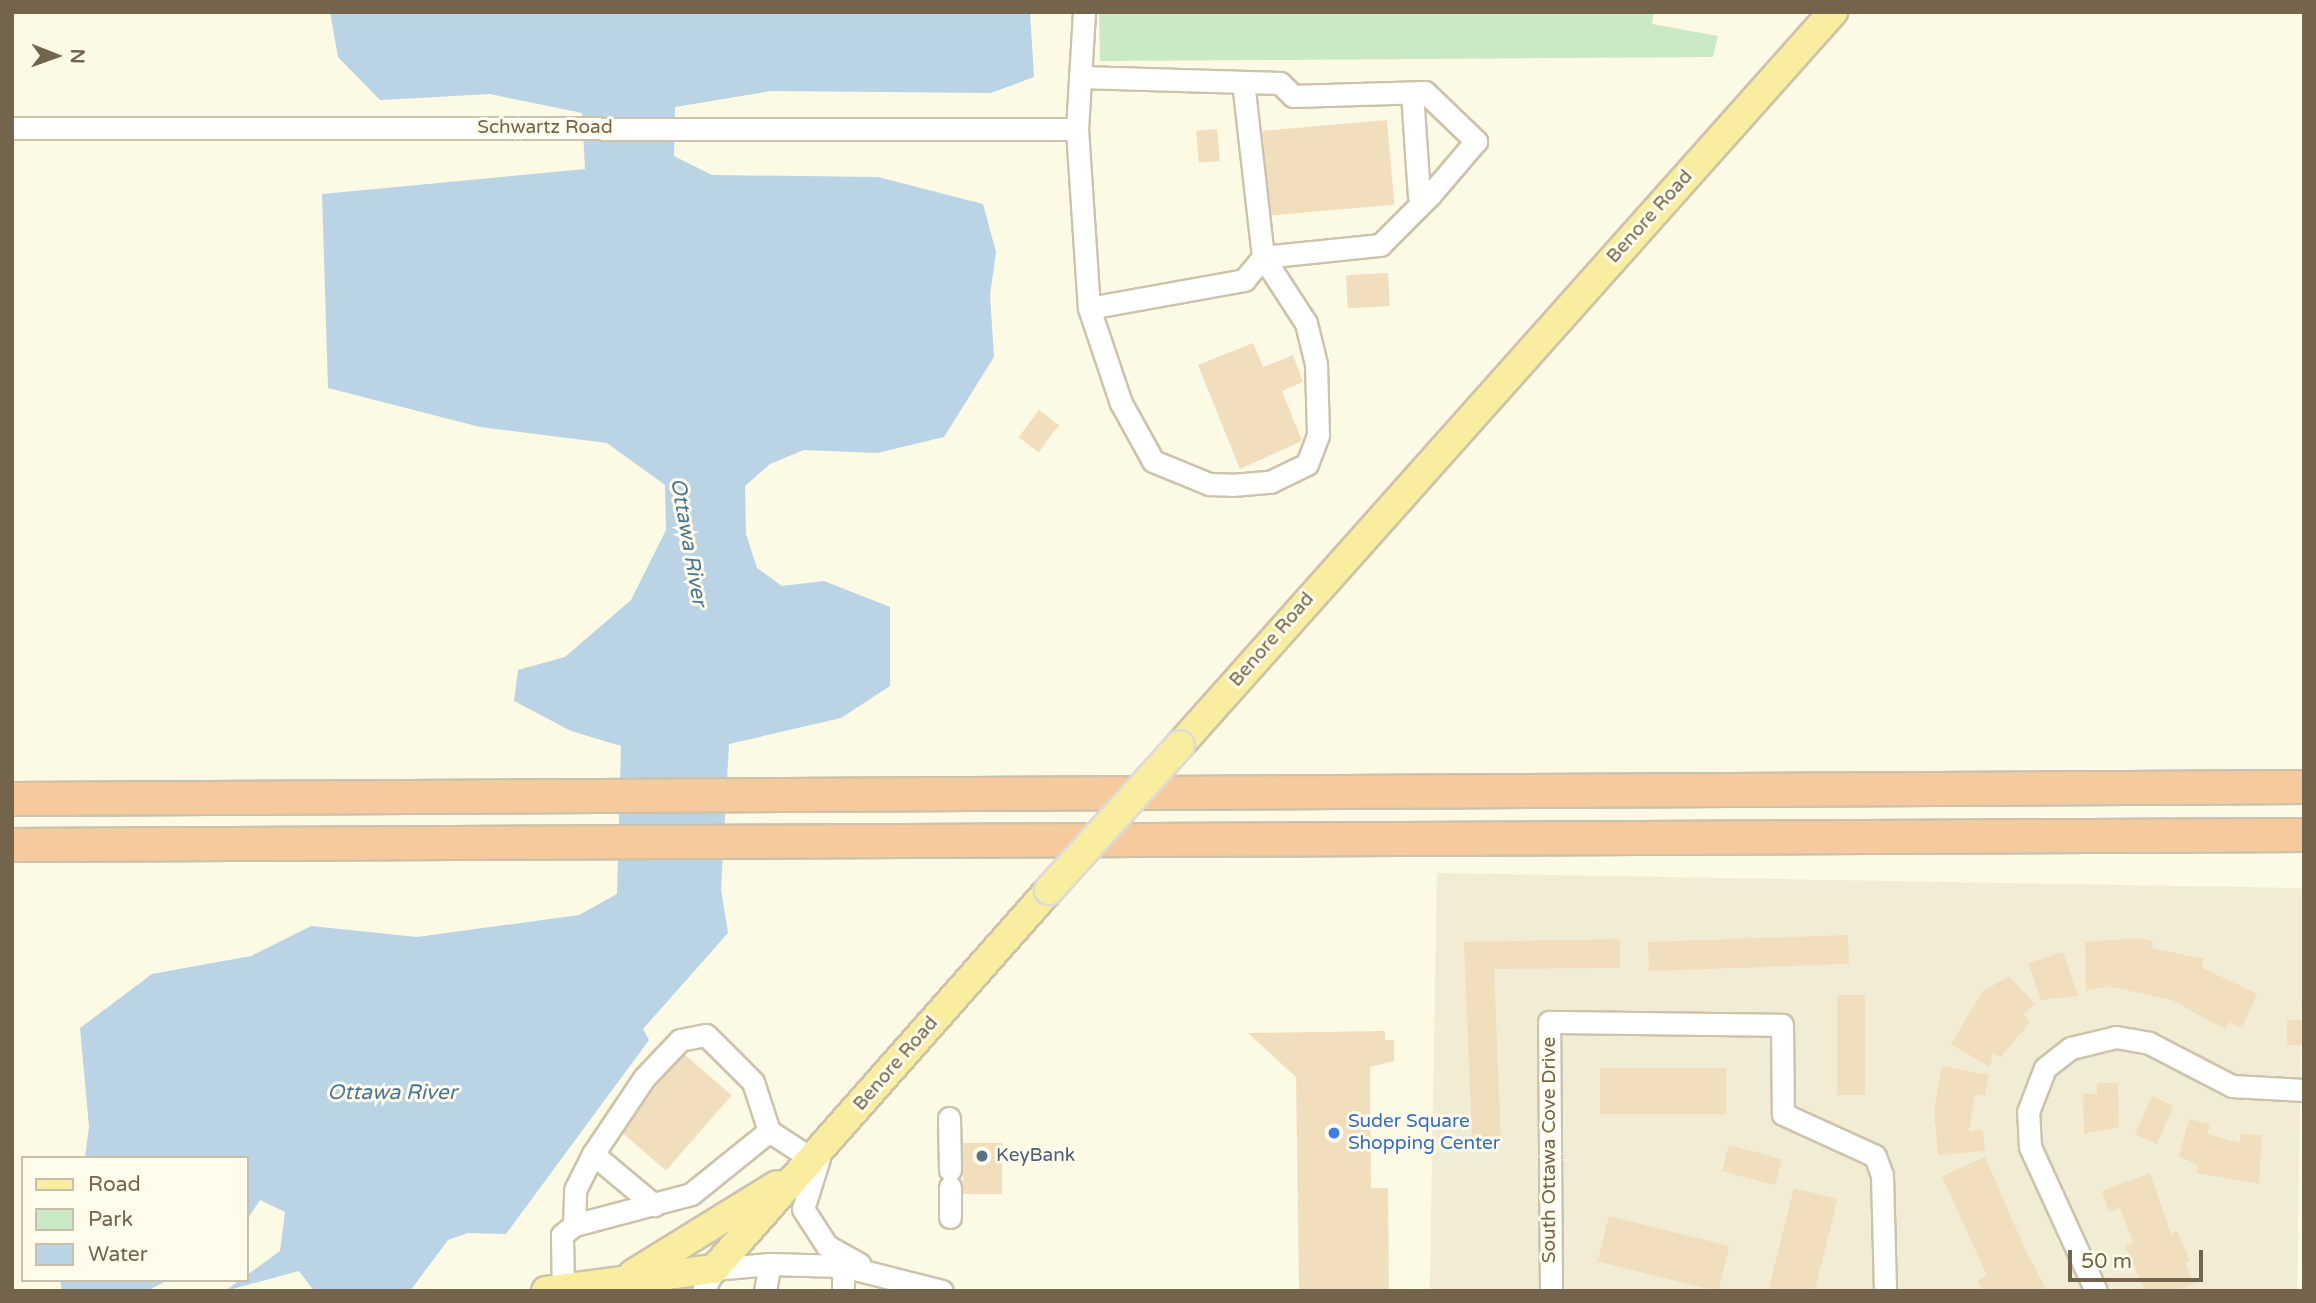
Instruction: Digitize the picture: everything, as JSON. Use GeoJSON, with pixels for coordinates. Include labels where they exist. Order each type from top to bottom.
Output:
{"type":"FeatureCollection","features":[{"type":"Feature","properties":{"kind":"highway"},"geometry":{"type":"LineString","coordinates":[[12,799],[2304,787]]}},
{"type":"Feature","properties":{"kind":"highway"},"geometry":{"type":"LineString","coordinates":[[12,845],[2304,835]]}},
{"type":"Feature","properties":{"kind":"main road","name":"Benore Road"},"geometry":{"type":"LineString","coordinates":[[708,1280],[1049,890],[1833,12]]}},
{"type":"Feature","properties":{"kind":"main road"},"geometry":{"type":"LineString","coordinates":[[629,1286],[813,1157]]}},
{"type":"Feature","properties":{"kind":"main road"},"geometry":{"type":"LineString","coordinates":[[554,1290],[708,1280]]}},
{"type":"Feature","properties":{"kind":"street"},"geometry":{"type":"LineString","coordinates":[[1084,12],[1077,129],[1089,308],[1121,403],[1153,461],[1209,484],[1270,482],[1315,456],[1316,364],[1306,323],[1263,257],[1242,82]]}},
{"type":"Feature","properties":{"kind":"street"},"geometry":{"type":"LineString","coordinates":[[1080,77],[1280,83],[1293,96],[1426,92],[1476,141],[1430,195],[1380,245],[1263,257],[1244,280],[1089,308]]}},
{"type":"Feature","properties":{"kind":"street"},"geometry":{"type":"LineString","coordinates":[[1412,93],[1419,196],[1430,195]]}},
{"type":"Feature","properties":{"kind":"street","name":"Schwartz Road"},"geometry":{"type":"LineString","coordinates":[[12,128],[1077,129]]}},
{"type":"Feature","properties":{"kind":"street","name":"South Ottawa Cove Drive"},"geometry":{"type":"LineString","coordinates":[[1551,1291],[1549,1023],[1782,1025],[1783,1114],[1875,1156],[1882,1175],[1885,1291]]}},
{"type":"Feature","properties":{"kind":"street"},"geometry":{"type":"LineString","coordinates":[[574,1225],[575,1190],[593,1154],[644,1077],[680,1040],[706,1035],[753,1082],[769,1131],[813,1157],[803,1209],[827,1246],[870,1270]]}},
{"type":"Feature","properties":{"kind":"street"},"geometry":{"type":"LineString","coordinates":[[2096,1291],[2030,1147],[2028,1112],[2045,1068],[2086,1041],[2116,1037],[2149,1043],[2232,1086],[2304,1090]]}},
{"type":"Feature","properties":{"kind":"street"},"geometry":{"type":"LineString","coordinates":[[949,1118],[950,1217]]}},
{"type":"Feature","properties":{"kind":"street"},"geometry":{"type":"LineString","coordinates":[[554,1290],[562,1235],[574,1225],[691,1194],[769,1131]]}},
{"type":"Feature","properties":{"kind":"street"},"geometry":{"type":"LineString","coordinates":[[593,1154],[654,1205]]}},
{"type":"Feature","properties":{"kind":"street"},"geometry":{"type":"LineString","coordinates":[[708,1280],[770,1264],[843,1266],[870,1270],[942,1291]]}},
{"type":"Feature","properties":{"kind":"street"},"geometry":{"type":"LineString","coordinates":[[765,1291],[770,1264]]}},
{"type":"Feature","properties":{"kind":"street"},"geometry":{"type":"LineString","coordinates":[[843,1266],[843,1291]]}},
{"type":"Feature","properties":{"kind":"shaded area"},"geometry":{"type":"Polygon","coordinates":[[[1437,873],[2304,888],[2297,1291],[1430,1291],[1437,873]]]}},
{"type":"Feature","properties":{"kind":"green space"},"geometry":{"type":"Polygon","coordinates":[[[1099,12],[1654,12],[1652,24],[1718,36],[1713,57],[1100,61],[1099,12]]]}},
{"type":"Feature","properties":{"kind":"water","name":"Ottawa River"},"geometry":{"type":"Polygon","coordinates":[[[330,12],[1030,12],[1034,77],[991,93],[771,91],[675,107],[674,156],[712,175],[878,177],[983,204],[996,252],[990,295],[994,357],[944,437],[877,453],[804,450],[770,464],[745,486],[746,534],[757,568],[782,586],[824,581],[890,607],[890,686],[841,718],[729,744],[721,889],[728,933],[643,1029],[649,1040],[506,1234],[468,1233],[448,1240],[410,1291],[314,1291],[299,1271],[225,1291],[237,1282],[248,1282],[248,1274],[280,1251],[285,1212],[260,1200],[248,1218],[248,1156],[85,1156],[89,1127],[80,1028],[152,974],[251,956],[311,926],[417,937],[579,915],[617,894],[621,746],[571,731],[514,701],[518,670],[565,657],[631,600],[666,530],[665,485],[607,443],[480,427],[328,388],[322,194],[585,169],[582,113],[490,94],[380,100],[338,57],[330,12]]]}},
{"type":"Feature","properties":{"kind":"water"},"geometry":{"type":"Polygon","coordinates":[[[60,1282],[164,1282],[147,1291],[62,1291],[60,1282]]]}},
{"type":"Feature","properties":{"kind":"building"},"geometry":{"type":"Polygon","coordinates":[[[1387,120],[1394,205],[1270,216],[1262,131],[1387,120]]]}},
{"type":"Feature","properties":{"kind":"building"},"geometry":{"type":"Polygon","coordinates":[[[1217,129],[1220,161],[1199,163],[1196,131],[1217,129]]]}},
{"type":"Feature","properties":{"kind":"building"},"geometry":{"type":"Polygon","coordinates":[[[1388,273],[1390,306],[1348,308],[1346,275],[1388,273]]]}},
{"type":"Feature","properties":{"kind":"building"},"geometry":{"type":"Polygon","coordinates":[[[1253,343],[1263,367],[1293,355],[1303,382],[1282,391],[1302,441],[1240,469],[1198,365],[1253,343]]]}},
{"type":"Feature","properties":{"kind":"building"},"geometry":{"type":"Polygon","coordinates":[[[1039,410],[1059,425],[1039,452],[1019,437],[1039,410]]]}},
{"type":"Feature","properties":{"kind":"building"},"geometry":{"type":"Polygon","coordinates":[[[1848,935],[1849,964],[1649,971],[1648,942],[1848,935]]]}},
{"type":"Feature","properties":{"kind":"building"},"geometry":{"type":"Polygon","coordinates":[[[2140,938],[2153,941],[2152,948],[2204,959],[2201,967],[2257,994],[2242,1028],[2229,1022],[2226,1030],[2172,1000],[2107,986],[2086,991],[2085,942],[2140,938]]]}},
{"type":"Feature","properties":{"kind":"building"},"geometry":{"type":"Polygon","coordinates":[[[1620,939],[1620,968],[1494,969],[1501,1140],[1472,1141],[1464,942],[1620,939]]]}},
{"type":"Feature","properties":{"kind":"building"},"geometry":{"type":"Polygon","coordinates":[[[2063,952],[2078,996],[2041,1000],[2028,963],[2063,952]]]}},
{"type":"Feature","properties":{"kind":"building"},"geometry":{"type":"Polygon","coordinates":[[[2009,976],[2035,1004],[2023,1014],[2030,1022],[2001,1057],[1993,1053],[1990,1067],[1951,1044],[1982,992],[2009,976]]]}},
{"type":"Feature","properties":{"kind":"building"},"geometry":{"type":"Polygon","coordinates":[[[1837,995],[1865,995],[1865,1095],[1837,1095],[1837,995]]]}},
{"type":"Feature","properties":{"kind":"building"},"geometry":{"type":"Polygon","coordinates":[[[2287,1020],[2304,1020],[2304,1045],[2287,1045],[2287,1020]]]}},
{"type":"Feature","properties":{"kind":"building","name":"Suder Square Shopping Center"},"geometry":{"type":"Polygon","coordinates":[[[1385,1031],[1385,1040],[1394,1040],[1394,1061],[1370,1067],[1371,1188],[1388,1188],[1389,1291],[1299,1291],[1296,1077],[1248,1033],[1385,1031]]]}},
{"type":"Feature","properties":{"kind":"building"},"geometry":{"type":"Polygon","coordinates":[[[684,1054],[732,1095],[666,1171],[618,1129],[684,1054]]]}},
{"type":"Feature","properties":{"kind":"building"},"geometry":{"type":"Polygon","coordinates":[[[1942,1066],[1989,1075],[1985,1096],[1975,1094],[1969,1131],[1983,1130],[1985,1151],[1938,1155],[1934,1109],[1942,1066]]]}},
{"type":"Feature","properties":{"kind":"building"},"geometry":{"type":"Polygon","coordinates":[[[1600,1068],[1726,1068],[1726,1114],[1600,1114],[1600,1068]]]}},
{"type":"Feature","properties":{"kind":"building"},"geometry":{"type":"Polygon","coordinates":[[[2097,1083],[2118,1083],[2119,1127],[2084,1134],[2083,1094],[2097,1094],[2097,1083]]]}},
{"type":"Feature","properties":{"kind":"building"},"geometry":{"type":"Polygon","coordinates":[[[2152,1096],[2174,1106],[2157,1144],[2135,1134],[2152,1096]]]}},
{"type":"Feature","properties":{"kind":"building"},"geometry":{"type":"Polygon","coordinates":[[[2189,1119],[2210,1124],[2207,1134],[2240,1143],[2241,1134],[2262,1135],[2259,1184],[2196,1173],[2198,1165],[2179,1156],[2189,1119]]]}},
{"type":"Feature","properties":{"kind":"building","name":"KeyBank"},"geometry":{"type":"Polygon","coordinates":[[[963,1143],[1002,1143],[1002,1194],[963,1194],[963,1143]]]}},
{"type":"Feature","properties":{"kind":"building"},"geometry":{"type":"Polygon","coordinates":[[[1729,1145],[1782,1159],[1775,1185],[1722,1171],[1729,1145]]]}},
{"type":"Feature","properties":{"kind":"building"},"geometry":{"type":"Polygon","coordinates":[[[1985,1157],[2026,1251],[2047,1291],[1982,1291],[1978,1280],[1987,1276],[1942,1176],[1985,1157]]]}},
{"type":"Feature","properties":{"kind":"building"},"geometry":{"type":"Polygon","coordinates":[[[2150,1173],[2171,1234],[2177,1231],[2190,1261],[2185,1263],[2194,1284],[2177,1291],[2145,1290],[2125,1246],[2133,1242],[2120,1208],[2109,1212],[2102,1191],[2150,1173]]]}},
{"type":"Feature","properties":{"kind":"building"},"geometry":{"type":"Polygon","coordinates":[[[1794,1188],[1838,1199],[1815,1291],[1768,1291],[1794,1188]]]}},
{"type":"Feature","properties":{"kind":"building"},"geometry":{"type":"Polygon","coordinates":[[[1609,1216],[1729,1246],[1718,1291],[1598,1262],[1609,1216]]]}},
{"type":"Feature","properties":{"kind":"place","name":"Suder Square Shopping Center"},"geometry":{"type":"Point","coordinates":[1334,1133]}},
{"type":"Feature","properties":{"kind":"place","name":"KeyBank"},"geometry":{"type":"Point","coordinates":[982,1156]}}]}
